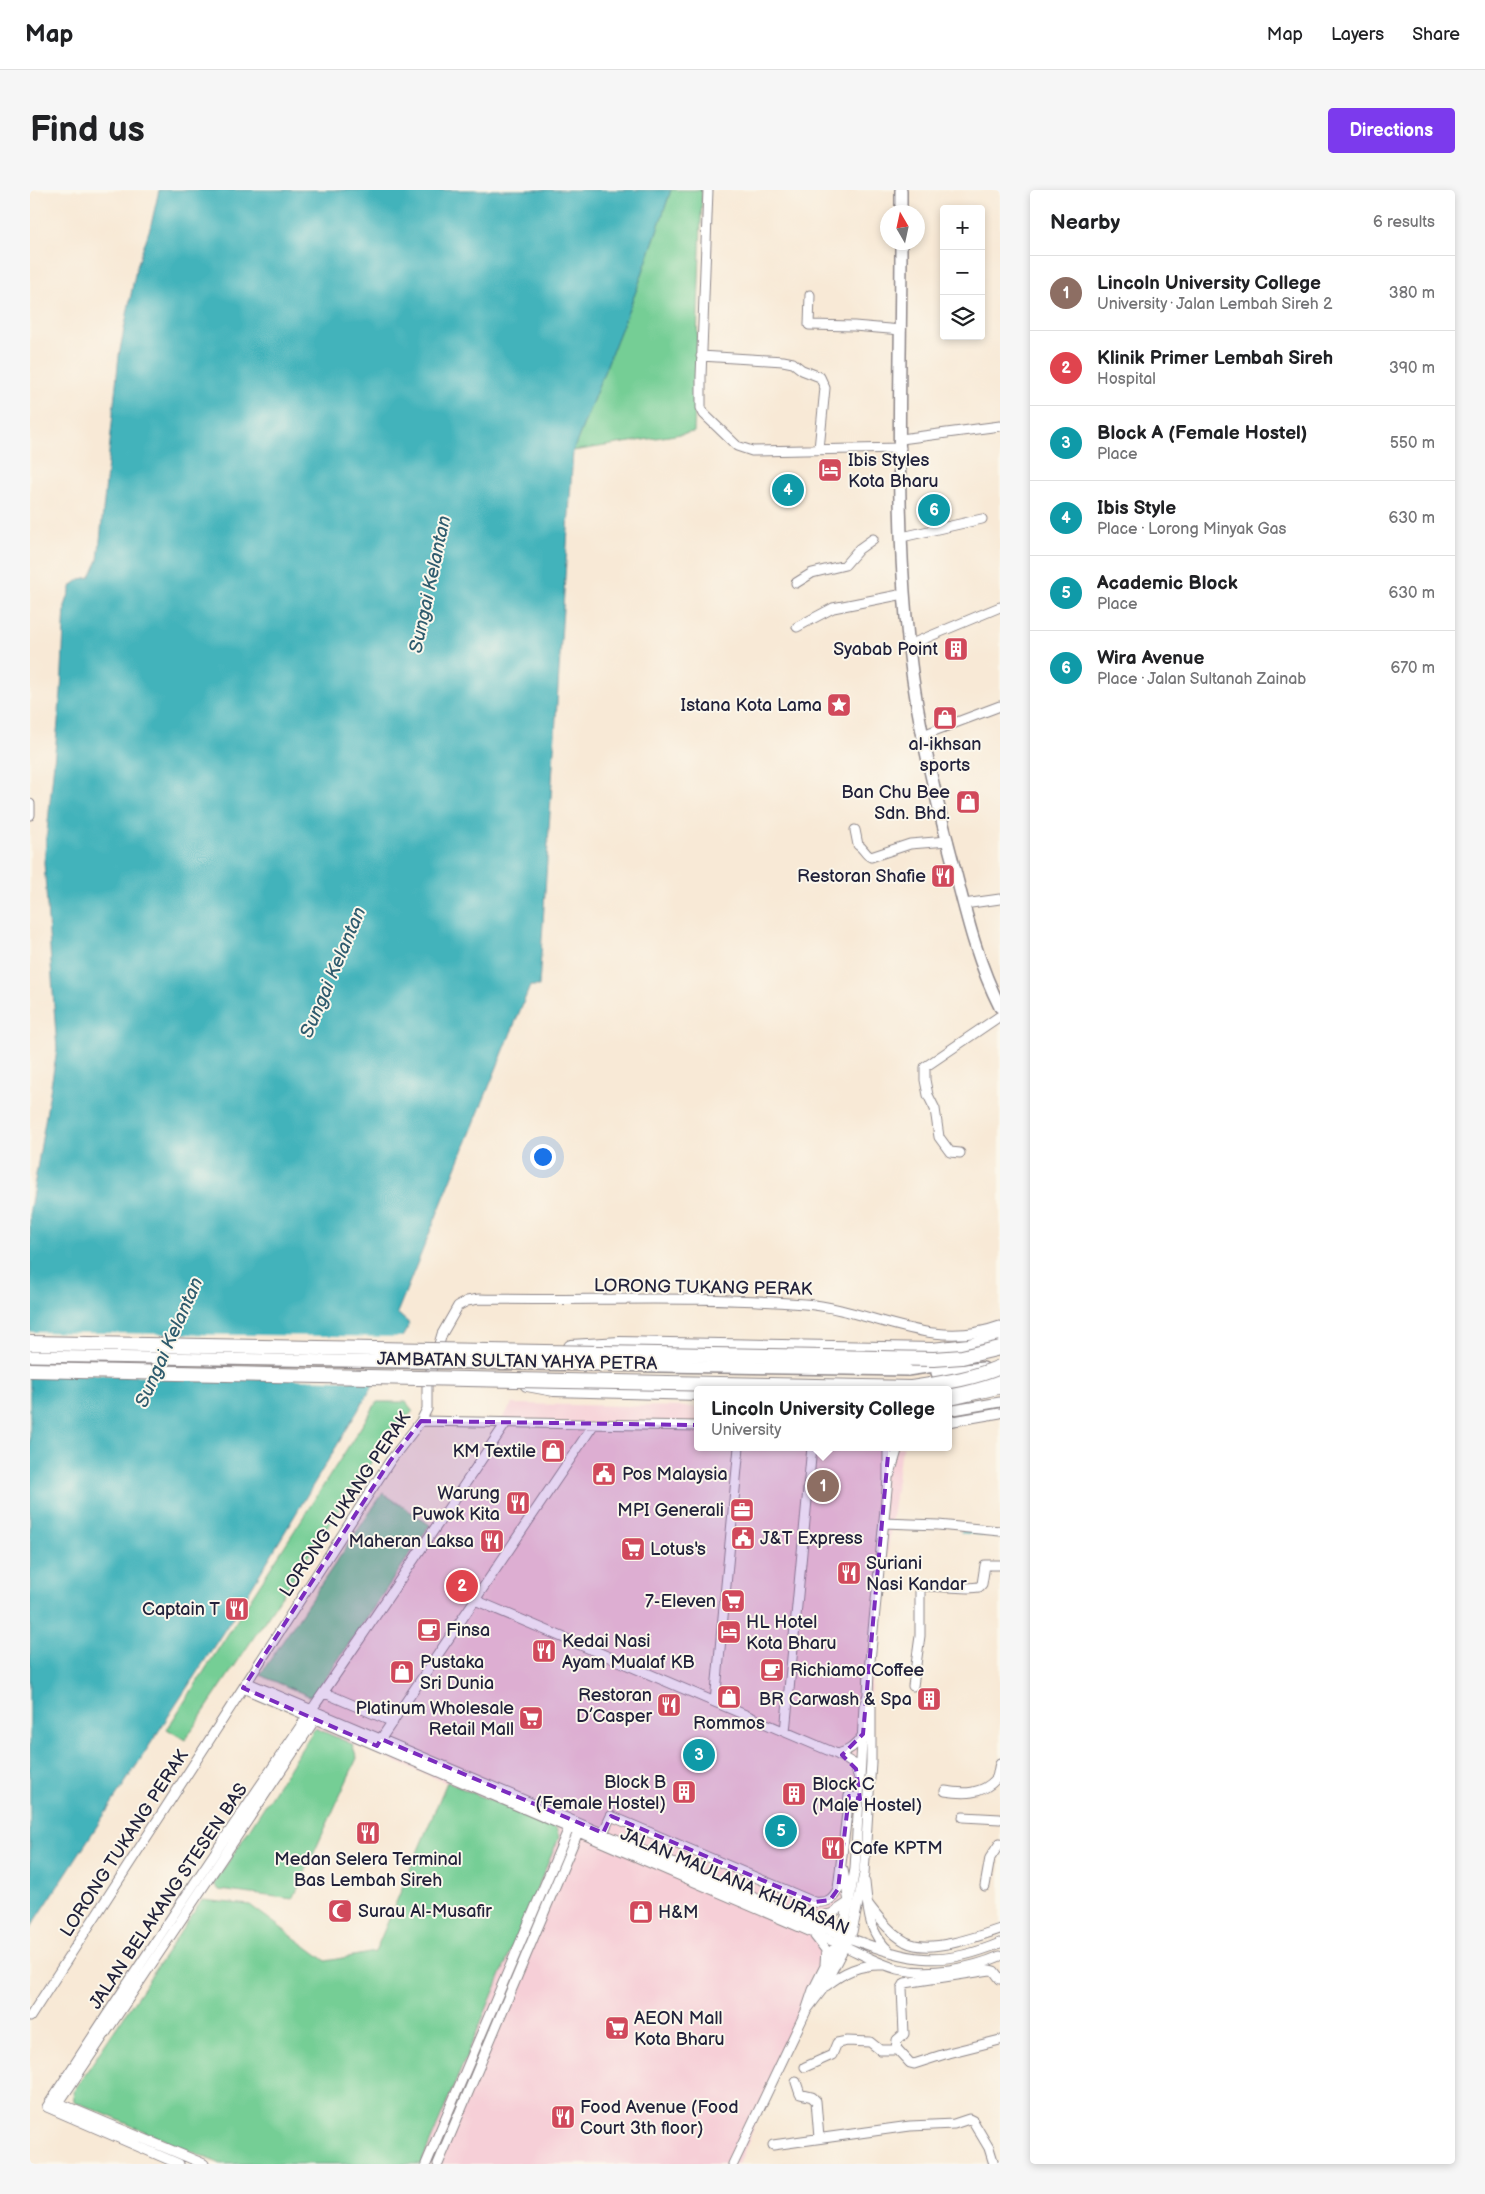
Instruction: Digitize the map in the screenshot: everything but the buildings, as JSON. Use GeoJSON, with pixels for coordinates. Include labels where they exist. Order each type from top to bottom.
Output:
{"type":"FeatureCollection","features":[{"type":"Feature","properties":{"kind":"highway"},"geometry":{"type":"LineString","coordinates":[[508,1351],[620,1344],[932,1350],[969,1346],[1000,1337]]}},
{"type":"Feature","properties":{"kind":"highway","name":"JAMBATAN SULTAN YAHYA PETRA"},"geometry":{"type":"LineString","coordinates":[[30,1343],[934,1359],[962,1357],[1000,1348]]}},
{"type":"Feature","properties":{"kind":"highway","name":"JAMBATAN SULTAN YAHYA PETRA"},"geometry":{"type":"LineString","coordinates":[[922,1386],[984,1374],[1000,1366]]}},
{"type":"Feature","properties":{"kind":"highway","name":"JAMBATAN SULTAN YAHYA PETRA"},"geometry":{"type":"LineString","coordinates":[[30,1370],[810,1386]]}},
{"type":"Feature","properties":{"kind":"highway"},"geometry":{"type":"LineString","coordinates":[[952,1392],[1000,1379]]}},
{"type":"Feature","properties":{"kind":"highway"},"geometry":{"type":"LineString","coordinates":[[508,1380],[554,1389],[694,1393]]}},
{"type":"Feature","properties":{"kind":"main road"},"geometry":{"type":"LineString","coordinates":[[901,190],[901,205]]}},
{"type":"Feature","properties":{"kind":"main road"},"geometry":{"type":"LineString","coordinates":[[901,250],[902,537],[904,594],[909,645],[923,735],[948,841],[974,943],[996,987],[1000,1007]]}},
{"type":"Feature","properties":{"kind":"main road"},"geometry":{"type":"LineString","coordinates":[[907,1370],[964,1362],[1000,1352]]}},
{"type":"Feature","properties":{"kind":"main road","name":"JAMBATAN SULTAN YAHYA PETRA"},"geometry":{"type":"LineString","coordinates":[[30,1356],[907,1370]]}},
{"type":"Feature","properties":{"kind":"main road"},"geometry":{"type":"LineString","coordinates":[[907,1370],[939,1373],[1000,1366]]}},
{"type":"Feature","properties":{"kind":"street"},"geometry":{"type":"LineString","coordinates":[[708,190],[701,356],[701,408],[704,414],[737,446],[752,451],[819,449],[901,443],[1000,426]]}},
{"type":"Feature","properties":{"kind":"street"},"geometry":{"type":"LineString","coordinates":[[810,294],[809,325],[901,330]]}},
{"type":"Feature","properties":{"kind":"street"},"geometry":{"type":"LineString","coordinates":[[701,356],[783,361],[793,363],[802,370],[820,377],[825,388],[819,449]]}},
{"type":"Feature","properties":{"kind":"street"},"geometry":{"type":"LineString","coordinates":[[902,537],[982,518]]}},
{"type":"Feature","properties":{"kind":"street"},"geometry":{"type":"LineString","coordinates":[[796,583],[812,573],[845,565],[860,549],[873,540]]}},
{"type":"Feature","properties":{"kind":"street"},"geometry":{"type":"LineString","coordinates":[[797,627],[833,608],[904,594]]}},
{"type":"Feature","properties":{"kind":"street"},"geometry":{"type":"LineString","coordinates":[[909,645],[1000,607]]}},
{"type":"Feature","properties":{"kind":"street"},"geometry":{"type":"LineString","coordinates":[[923,735],[1000,706]]}},
{"type":"Feature","properties":{"kind":"street"},"geometry":{"type":"LineString","coordinates":[[30,804],[30,815]]}},
{"type":"Feature","properties":{"kind":"street"},"geometry":{"type":"LineString","coordinates":[[855,830],[858,845],[863,848],[866,854],[872,857],[910,844],[948,841]]}},
{"type":"Feature","properties":{"kind":"street"},"geometry":{"type":"LineString","coordinates":[[964,904],[1000,899]]}},
{"type":"Feature","properties":{"kind":"street"},"geometry":{"type":"LineString","coordinates":[[960,1153],[950,1152],[939,1137],[935,1109],[928,1095],[925,1067],[1000,1016]]}},
{"type":"Feature","properties":{"kind":"street","name":"LORONG TUKANG PERAK"},"geometry":{"type":"LineString","coordinates":[[30,2017],[390,1461],[421,1421],[427,1409],[427,1384],[442,1334],[458,1306],[468,1301],[480,1299],[701,1300],[804,1304],[843,1311],[937,1335],[958,1335],[1000,1326]]}},
{"type":"Feature","properties":{"kind":"street"},"geometry":{"type":"LineString","coordinates":[[952,1400],[1000,1389]]}},
{"type":"Feature","properties":{"kind":"street"},"geometry":{"type":"LineString","coordinates":[[952,1410],[1000,1402]]}},
{"type":"Feature","properties":{"kind":"street"},"geometry":{"type":"LineString","coordinates":[[952,1421],[1000,1413]]}},
{"type":"Feature","properties":{"kind":"street"},"geometry":{"type":"LineString","coordinates":[[421,1421],[694,1426]]}},
{"type":"Feature","properties":{"kind":"street"},"geometry":{"type":"LineString","coordinates":[[314,1715],[322,1697],[506,1423]]}},
{"type":"Feature","properties":{"kind":"street"},"geometry":{"type":"LineString","coordinates":[[379,1743],[594,1424]]}},
{"type":"Feature","properties":{"kind":"street"},"geometry":{"type":"LineString","coordinates":[[715,1702],[739,1451]]}},
{"type":"Feature","properties":{"kind":"street"},"geometry":{"type":"LineString","coordinates":[[785,1732],[812,1451]]}},
{"type":"Feature","properties":{"kind":"street"},"geometry":{"type":"LineString","coordinates":[[806,2011],[822,1990],[843,1940],[864,1874],[867,1843],[871,1716],[868,1695],[888,1479],[888,1451]]}},
{"type":"Feature","properties":{"kind":"street"},"geometry":{"type":"LineString","coordinates":[[888,1479],[897,1451]]}},
{"type":"Feature","properties":{"kind":"street"},"geometry":{"type":"LineString","coordinates":[[884,1523],[938,1525],[1000,1531]]}},
{"type":"Feature","properties":{"kind":"street"},"geometry":{"type":"LineString","coordinates":[[913,1686],[920,1636],[920,1589],[925,1586],[979,1587],[982,1584],[986,1564],[1000,1564]]}},
{"type":"Feature","properties":{"kind":"street"},"geometry":{"type":"LineString","coordinates":[[475,1600],[837,1754],[854,1764],[861,1782]]}},
{"type":"Feature","properties":{"kind":"street","name":"JALAN MAULANA KHURASAN"},"geometry":{"type":"LineString","coordinates":[[245,1685],[578,1832],[811,1931],[908,1958],[938,1959],[967,1954],[1000,1943]]}},
{"type":"Feature","properties":{"kind":"street"},"geometry":{"type":"LineString","coordinates":[[733,2164],[806,2011],[812,1990],[843,1940],[855,1870],[864,1706],[868,1695]]}},
{"type":"Feature","properties":{"kind":"street"},"geometry":{"type":"LineString","coordinates":[[322,1697],[393,1722]]}},
{"type":"Feature","properties":{"kind":"street","name":"JALAN BELAKANG STESEN BAS"},"geometry":{"type":"LineString","coordinates":[[55,2105],[172,1916],[314,1715]]}},
{"type":"Feature","properties":{"kind":"street","name":"JALAN BELAKANG STESEN BAS"},"geometry":{"type":"LineString","coordinates":[[55,2105],[181,1920],[314,1715]]}},
{"type":"Feature","properties":{"kind":"street"},"geometry":{"type":"LineString","coordinates":[[837,1754],[856,1746],[863,1734]]}},
{"type":"Feature","properties":{"kind":"street","name":"JALAN MAULANA KHURASAN"},"geometry":{"type":"LineString","coordinates":[[379,1743],[603,1834],[806,1920],[885,1965],[911,1970],[937,1970],[976,1964],[1000,1956]]}},
{"type":"Feature","properties":{"kind":"street"},"geometry":{"type":"LineString","coordinates":[[945,1791],[961,1794],[979,1791],[996,1778],[1000,1764]]}},
{"type":"Feature","properties":{"kind":"street"},"geometry":{"type":"LineString","coordinates":[[603,1834],[611,1816],[814,1902],[823,1902],[835,1896],[838,1889],[849,1796],[860,1799]]}},
{"type":"Feature","properties":{"kind":"street"},"geometry":{"type":"LineString","coordinates":[[963,1816],[1000,1819]]}},
{"type":"Feature","properties":{"kind":"street"},"geometry":{"type":"LineString","coordinates":[[426,2164],[569,1828]]}},
{"type":"Feature","properties":{"kind":"street"},"geometry":{"type":"LineString","coordinates":[[438,2164],[578,1832]]}},
{"type":"Feature","properties":{"kind":"street"},"geometry":{"type":"LineString","coordinates":[[985,1886],[990,1858],[1000,1843]]}},
{"type":"Feature","properties":{"kind":"street"},"geometry":{"type":"LineString","coordinates":[[841,1862],[849,1902]]}},
{"type":"Feature","properties":{"kind":"street"},"geometry":{"type":"LineString","coordinates":[[864,1874],[872,1929],[878,1940],[893,1954]]}},
{"type":"Feature","properties":{"kind":"street"},"geometry":{"type":"LineString","coordinates":[[806,1920],[831,1914],[849,1902]]}},
{"type":"Feature","properties":{"kind":"street"},"geometry":{"type":"LineString","coordinates":[[868,1904],[891,1930],[908,1943],[923,1946],[939,1945],[980,1936],[1000,1929]]}},
{"type":"Feature","properties":{"kind":"street"},"geometry":{"type":"LineString","coordinates":[[172,1916],[181,1920]]}},
{"type":"Feature","properties":{"kind":"street"},"geometry":{"type":"LineString","coordinates":[[811,1931],[826,1950],[824,1969]]}},
{"type":"Feature","properties":{"kind":"street"},"geometry":{"type":"LineString","coordinates":[[822,1990],[850,1970],[871,1965],[885,1965]]}},
{"type":"Feature","properties":{"kind":"street"},"geometry":{"type":"LineString","coordinates":[[896,2050],[897,2040],[904,2034],[902,1988],[905,1983],[990,1970],[994,1971],[1000,1978]]}},
{"type":"Feature","properties":{"kind":"street"},"geometry":{"type":"LineString","coordinates":[[805,2067],[832,2055],[836,2045],[842,2041],[868,2042],[880,2050],[901,2051],[910,2063],[920,2063],[948,2053],[1000,2040]]}},
{"type":"Feature","properties":{"kind":"street"},"geometry":{"type":"LineString","coordinates":[[796,2082],[800,2094],[816,2101],[819,2138]]}},
{"type":"Feature","properties":{"kind":"street"},"geometry":{"type":"LineString","coordinates":[[55,2105],[179,2164]]}},
{"type":"Feature","properties":{"kind":"street"},"geometry":{"type":"LineString","coordinates":[[55,2105],[204,2164]]}},
{"type":"Feature","properties":{"kind":"street"},"geometry":{"type":"LineString","coordinates":[[773,2145],[910,2126],[954,2124],[970,2119],[973,2120],[989,2148],[994,2164]]}},
{"type":"Feature","properties":{"kind":"highlighted area"},"geometry":{"type":"Polygon","coordinates":[[[421,1421],[887,1428],[890,1433],[863,1734],[842,1755],[856,1769],[860,1799],[849,1796],[838,1889],[830,1900],[814,1902],[611,1816],[603,1833],[381,1739],[377,1746],[243,1688],[390,1461],[421,1421]]]}},
{"type":"Feature","properties":{"kind":"shaded area"},"geometry":{"type":"Polygon","coordinates":[[[512,1404],[694,1407],[694,1451],[902,1451],[900,1456],[844,1895],[809,1989],[739,2164],[421,2164],[559,1837],[556,1828],[297,1721],[512,1404]]]}},
{"type":"Feature","properties":{"kind":"green space"},"geometry":{"type":"Polygon","coordinates":[[[671,190],[702,190],[694,432],[573,451],[638,286],[671,190]]]}},
{"type":"Feature","properties":{"kind":"green space"},"geometry":{"type":"Polygon","coordinates":[[[377,1402],[406,1402],[413,1411],[388,1437],[185,1740],[167,1729],[377,1402]]]}},
{"type":"Feature","properties":{"kind":"green space"},"geometry":{"type":"Polygon","coordinates":[[[383,1493],[430,1525],[314,1695],[309,1696],[260,1675],[383,1493]]]}},
{"type":"Feature","properties":{"kind":"green space"},"geometry":{"type":"Polygon","coordinates":[[[315,1728],[352,1744],[357,1758],[293,1899],[219,1890],[214,1884],[315,1728]]]}},
{"type":"Feature","properties":{"kind":"green space"},"geometry":{"type":"Polygon","coordinates":[[[447,1782],[556,1828],[559,1837],[421,2164],[221,2164],[74,2101],[73,2092],[202,1900],[250,1905],[326,1961],[375,1952],[447,1782]]]}},
{"type":"Feature","properties":{"kind":"water","name":"Sungai Kelantan"},"geometry":{"type":"Polygon","coordinates":[[[159,190],[671,190],[638,286],[573,451],[539,986],[530,986],[397,1313],[410,1324],[244,1600],[30,1929],[30,1210],[57,1050],[44,862],[61,692],[65,606],[72,585],[80,579],[90,577],[98,560],[119,355],[136,269],[151,225],[159,190]]]}},
{"type":"Feature","properties":{"kind":"pier"},"geometry":{"type":"Polygon","coordinates":[[[30,1332],[405,1337],[378,1381],[30,1373],[30,1332]]]}},
{"type":"Feature","properties":{"kind":"waterway"},"geometry":{"type":"LineString","coordinates":[[962,1532],[1000,1536]]}},
{"type":"Feature","properties":{"kind":"place","name":"Ibis Styles Kota Bharu"},"geometry":{"type":"Point","coordinates":[830,470]}},
{"type":"Feature","properties":{"kind":"place","name":"Ibis Style"},"geometry":{"type":"Point","coordinates":[788,490]}},
{"type":"Feature","properties":{"kind":"place","name":"Wira Avenue"},"geometry":{"type":"Point","coordinates":[934,510]}},
{"type":"Feature","properties":{"kind":"place","name":"Syabab Point"},"geometry":{"type":"Point","coordinates":[956,649]}},
{"type":"Feature","properties":{"kind":"place","name":"Istana Kota Lama"},"geometry":{"type":"Point","coordinates":[839,705]}},
{"type":"Feature","properties":{"kind":"place","name":"al-ikhsan sports"},"geometry":{"type":"Point","coordinates":[945,718]}},
{"type":"Feature","properties":{"kind":"place","name":"Ban Chu Bee Sdn. Bhd."},"geometry":{"type":"Point","coordinates":[968,802]}},
{"type":"Feature","properties":{"kind":"place","name":"Restoran Shafie"},"geometry":{"type":"Point","coordinates":[943,876]}},
{"type":"Feature","properties":{"kind":"place","name":"KM Textile"},"geometry":{"type":"Point","coordinates":[553,1451]}},
{"type":"Feature","properties":{"kind":"place","name":"Pos Malaysia"},"geometry":{"type":"Point","coordinates":[604,1474]}},
{"type":"Feature","properties":{"kind":"place","name":"Lincoln University College"},"geometry":{"type":"Point","coordinates":[823,1486]}},
{"type":"Feature","properties":{"kind":"place","name":"Warung Puwok Kita"},"geometry":{"type":"Point","coordinates":[518,1503]}},
{"type":"Feature","properties":{"kind":"place","name":"MPI Generali"},"geometry":{"type":"Point","coordinates":[742,1510]}},
{"type":"Feature","properties":{"kind":"place","name":"J&T Express"},"geometry":{"type":"Point","coordinates":[743,1538]}},
{"type":"Feature","properties":{"kind":"place","name":"Maheran Laksa"},"geometry":{"type":"Point","coordinates":[492,1541]}},
{"type":"Feature","properties":{"kind":"place","name":"Lotus's"},"geometry":{"type":"Point","coordinates":[633,1549]}},
{"type":"Feature","properties":{"kind":"place","name":"Suriani Nasi Kandar"},"geometry":{"type":"Point","coordinates":[849,1573]}},
{"type":"Feature","properties":{"kind":"place","name":"Klinik Primer Lembah Sireh"},"geometry":{"type":"Point","coordinates":[462,1586]}},
{"type":"Feature","properties":{"kind":"place","name":"7-Eleven"},"geometry":{"type":"Point","coordinates":[733,1601]}},
{"type":"Feature","properties":{"kind":"place","name":"Captain T"},"geometry":{"type":"Point","coordinates":[237,1609]}},
{"type":"Feature","properties":{"kind":"place","name":"Finsa"},"geometry":{"type":"Point","coordinates":[429,1630]}},
{"type":"Feature","properties":{"kind":"place","name":"HL Hotel Kota Bharu"},"geometry":{"type":"Point","coordinates":[729,1632]}},
{"type":"Feature","properties":{"kind":"place","name":"Kedai Nasi Ayam Mualaf KB"},"geometry":{"type":"Point","coordinates":[544,1651]}},
{"type":"Feature","properties":{"kind":"place","name":"Richiamo Coffee"},"geometry":{"type":"Point","coordinates":[772,1670]}},
{"type":"Feature","properties":{"kind":"place","name":"Pustaka Sri Dunia"},"geometry":{"type":"Point","coordinates":[402,1672]}},
{"type":"Feature","properties":{"kind":"place","name":"Rommos"},"geometry":{"type":"Point","coordinates":[729,1697]}},
{"type":"Feature","properties":{"kind":"place","name":"BR Carwash & Spa"},"geometry":{"type":"Point","coordinates":[929,1699]}},
{"type":"Feature","properties":{"kind":"place","name":"Restoran D’Casper"},"geometry":{"type":"Point","coordinates":[669,1705]}},
{"type":"Feature","properties":{"kind":"place","name":"Platinum Wholesale Retail Mall"},"geometry":{"type":"Point","coordinates":[531,1718]}},
{"type":"Feature","properties":{"kind":"place","name":"Block A (Female Hostel)"},"geometry":{"type":"Point","coordinates":[699,1755]}},
{"type":"Feature","properties":{"kind":"place","name":"Block B (Female Hostel)"},"geometry":{"type":"Point","coordinates":[684,1792]}},
{"type":"Feature","properties":{"kind":"place","name":"Block C (Male Hostel)"},"geometry":{"type":"Point","coordinates":[794,1794]}},
{"type":"Feature","properties":{"kind":"place","name":"Academic Block"},"geometry":{"type":"Point","coordinates":[781,1831]}},
{"type":"Feature","properties":{"kind":"place","name":"Medan Selera Terminal Bas Lembah Sireh"},"geometry":{"type":"Point","coordinates":[368,1833]}},
{"type":"Feature","properties":{"kind":"place","name":"Cafe KPTM"},"geometry":{"type":"Point","coordinates":[833,1848]}},
{"type":"Feature","properties":{"kind":"place","name":"Surau Al-Musafir"},"geometry":{"type":"Point","coordinates":[340,1911]}},
{"type":"Feature","properties":{"kind":"place","name":"H&M"},"geometry":{"type":"Point","coordinates":[641,1912]}},
{"type":"Feature","properties":{"kind":"place","name":"AEON Mall Kota Bharu"},"geometry":{"type":"Point","coordinates":[617,2028]}},
{"type":"Feature","properties":{"kind":"place","name":"Food Avenue (Food Court 3th floor)"},"geometry":{"type":"Point","coordinates":[563,2117]}}]}
